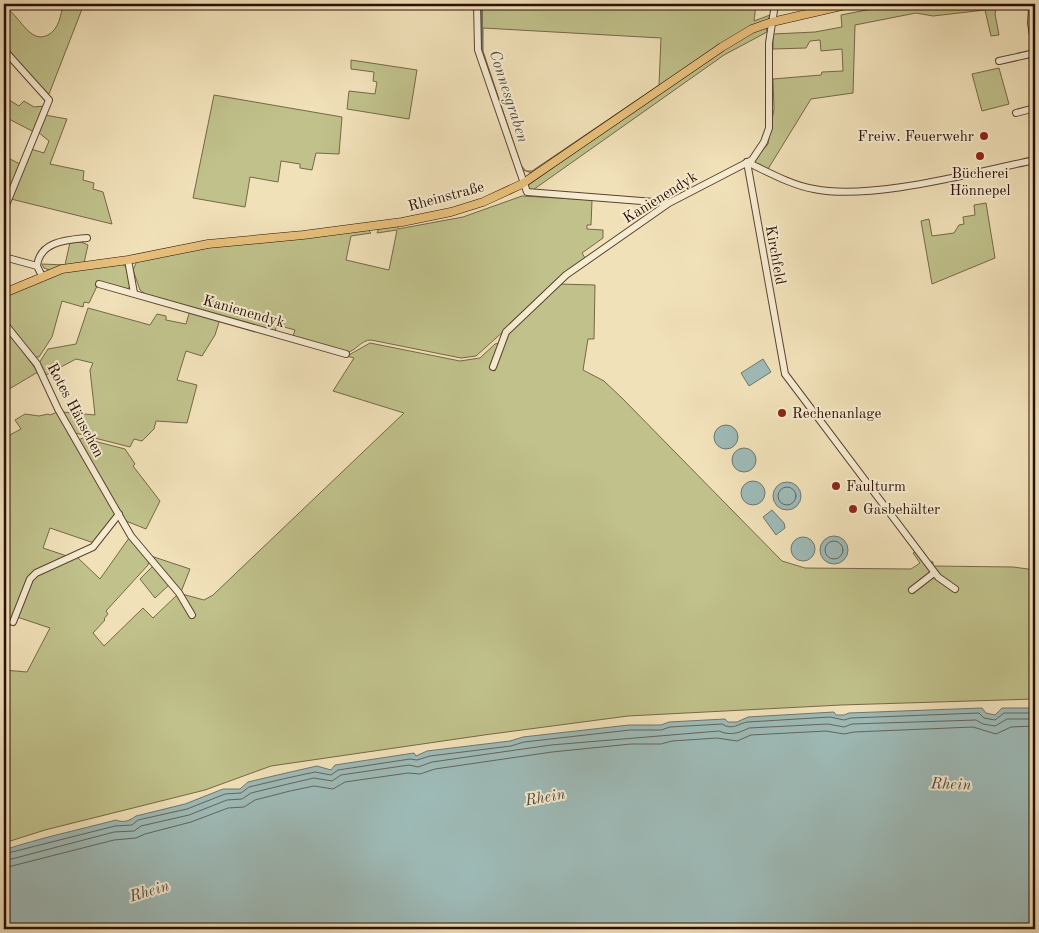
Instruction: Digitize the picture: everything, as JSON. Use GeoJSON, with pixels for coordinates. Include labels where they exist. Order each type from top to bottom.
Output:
{"type":"FeatureCollection","features":[{"type":"Feature","properties":{"kind":"main road","name":"Rheinstraße"},"geometry":{"type":"LineString","coordinates":[[4,293],[62,269],[128,260],[208,244],[311,234],[410,221],[483,202],[522,184],[722,47],[752,30],[772,22],[850,4]]}},
{"type":"Feature","properties":{"kind":"street"},"geometry":{"type":"LineString","coordinates":[[477,4],[478,50],[522,184],[527,192],[669,203]]}},
{"type":"Feature","properties":{"kind":"street","name":"Kanienendyk"},"geometry":{"type":"LineString","coordinates":[[493,367],[506,332],[530,308],[580,265],[669,203],[752,160],[764,142],[769,128],[770,43],[775,4]]}},
{"type":"Feature","properties":{"kind":"street"},"geometry":{"type":"LineString","coordinates":[[1032,9],[1031,22],[1035,49]]}},
{"type":"Feature","properties":{"kind":"street"},"geometry":{"type":"LineString","coordinates":[[4,50],[49,100],[4,210]]}},
{"type":"Feature","properties":{"kind":"street"},"geometry":{"type":"LineString","coordinates":[[999,61],[1035,53]]}},
{"type":"Feature","properties":{"kind":"street"},"geometry":{"type":"LineString","coordinates":[[1016,113],[1035,108]]}},
{"type":"Feature","properties":{"kind":"street"},"geometry":{"type":"LineString","coordinates":[[747,162],[796,184],[813,189],[836,192],[913,184],[1035,160]]}},
{"type":"Feature","properties":{"kind":"street","name":"Kirchfeld"},"geometry":{"type":"LineString","coordinates":[[747,162],[785,374],[934,573],[955,589]]}},
{"type":"Feature","properties":{"kind":"street"},"geometry":{"type":"LineString","coordinates":[[42,276],[37,266],[38,256],[43,250],[65,240],[87,238]]}},
{"type":"Feature","properties":{"kind":"street"},"geometry":{"type":"LineString","coordinates":[[4,257],[37,266]]}},
{"type":"Feature","properties":{"kind":"street"},"geometry":{"type":"LineString","coordinates":[[128,260],[134,293]]}},
{"type":"Feature","properties":{"kind":"street","name":"Kanienendyk"},"geometry":{"type":"LineString","coordinates":[[99,284],[346,354]]}},
{"type":"Feature","properties":{"kind":"street","name":"Rotes Häuschen"},"geometry":{"type":"LineString","coordinates":[[4,323],[37,364],[58,409],[131,536],[179,594],[192,615]]}},
{"type":"Feature","properties":{"kind":"street"},"geometry":{"type":"LineString","coordinates":[[13,622],[30,579],[36,573],[93,547],[119,514]]}},
{"type":"Feature","properties":{"kind":"street"},"geometry":{"type":"LineString","coordinates":[[912,590],[934,573]]}},
{"type":"Feature","properties":{"kind":"green space"},"geometry":{"type":"Polygon","coordinates":[[[63,4],[84,4],[49,94],[47,94],[4,46],[4,7],[15,15],[30,32],[35,36],[41,37],[48,35],[55,29],[63,4]]]}},
{"type":"Feature","properties":{"kind":"green space"},"geometry":{"type":"Polygon","coordinates":[[[481,4],[756,4],[754,21],[770,15],[768,20],[532,173],[526,171],[520,169],[481,51],[481,4]],[[483,28],[483,51],[521,165],[526,171],[532,171],[659,85],[661,38],[483,28]]]}},
{"type":"Feature","properties":{"kind":"green space"},"geometry":{"type":"Polygon","coordinates":[[[897,4],[997,4],[995,14],[999,35],[991,36],[985,10],[933,16],[916,13],[855,25],[853,93],[811,99],[768,169],[753,162],[768,144],[774,109],[773,79],[843,71],[842,49],[821,51],[820,40],[810,41],[806,48],[773,49],[773,34],[815,32],[842,27],[841,15],[897,4]]]}},
{"type":"Feature","properties":{"kind":"green space"},"geometry":{"type":"Polygon","coordinates":[[[762,27],[766,28],[767,32],[724,55],[530,192],[527,186],[721,50],[762,27]]]}},
{"type":"Feature","properties":{"kind":"green space"},"geometry":{"type":"Polygon","coordinates":[[[351,60],[417,70],[409,119],[347,109],[349,91],[375,94],[377,82],[373,81],[374,72],[351,69],[351,60]]]}},
{"type":"Feature","properties":{"kind":"green space"},"geometry":{"type":"Polygon","coordinates":[[[999,68],[1009,104],[982,111],[972,74],[999,68]]]}},
{"type":"Feature","properties":{"kind":"green space"},"geometry":{"type":"Polygon","coordinates":[[[214,95],[342,117],[339,154],[316,153],[312,170],[300,168],[300,164],[281,161],[278,182],[250,177],[245,207],[193,198],[214,95]]]}},
{"type":"Feature","properties":{"kind":"green space"},"geometry":{"type":"Polygon","coordinates":[[[4,97],[19,106],[24,101],[34,107],[44,106],[34,132],[5,117],[4,119],[4,97]]]}},
{"type":"Feature","properties":{"kind":"green space"},"geometry":{"type":"Polygon","coordinates":[[[45,115],[67,119],[50,164],[84,171],[83,180],[94,183],[93,189],[103,192],[112,224],[11,199],[31,149],[44,153],[49,141],[38,132],[45,115]]]}},
{"type":"Feature","properties":{"kind":"green space"},"geometry":{"type":"Polygon","coordinates":[[[4,156],[20,164],[4,207],[4,156]]]}},
{"type":"Feature","properties":{"kind":"green space"},"geometry":{"type":"Polygon","coordinates":[[[522,196],[592,200],[591,225],[587,225],[587,229],[603,230],[603,238],[582,253],[585,258],[476,356],[461,358],[371,340],[367,340],[346,353],[293,336],[295,330],[277,325],[275,331],[148,296],[140,290],[133,270],[137,261],[217,246],[368,230],[371,233],[351,236],[346,260],[389,270],[397,230],[377,233],[379,228],[398,225],[398,229],[463,217],[522,196]]]}},
{"type":"Feature","properties":{"kind":"green space"},"geometry":{"type":"Polygon","coordinates":[[[986,203],[995,258],[932,284],[921,221],[929,219],[932,236],[954,233],[959,225],[964,224],[963,217],[975,215],[974,205],[986,203]]]}},
{"type":"Feature","properties":{"kind":"green space"},"geometry":{"type":"Polygon","coordinates":[[[70,242],[81,242],[88,245],[84,263],[49,270],[44,268],[42,264],[65,265],[70,242]]]}},
{"type":"Feature","properties":{"kind":"green space"},"geometry":{"type":"Polygon","coordinates":[[[122,264],[126,267],[130,286],[127,290],[99,282],[89,303],[84,302],[83,307],[62,301],[52,337],[39,357],[35,357],[4,319],[4,296],[61,272],[122,264]]]}},
{"type":"Feature","properties":{"kind":"green space"},"geometry":{"type":"Polygon","coordinates":[[[558,284],[595,285],[594,339],[588,339],[583,370],[604,381],[622,398],[782,561],[805,568],[911,569],[920,563],[913,553],[920,549],[929,561],[933,562],[933,566],[1013,567],[1035,570],[1035,699],[841,705],[628,716],[484,735],[271,766],[205,790],[45,830],[4,843],[4,670],[27,672],[50,628],[17,617],[30,582],[37,574],[77,557],[100,579],[129,538],[149,561],[148,565],[106,611],[108,614],[105,620],[93,633],[104,646],[143,608],[153,618],[177,595],[182,594],[204,600],[213,595],[404,413],[333,391],[354,358],[347,356],[370,343],[460,361],[480,358],[495,344],[500,343],[509,331],[558,284]]]}},
{"type":"Feature","properties":{"kind":"green space"},"geometry":{"type":"Polygon","coordinates":[[[88,308],[150,325],[157,314],[166,316],[166,320],[186,324],[190,310],[220,319],[215,335],[202,356],[186,351],[177,380],[197,385],[187,423],[156,421],[154,429],[142,441],[134,439],[130,447],[75,433],[63,412],[95,415],[90,370],[93,363],[76,359],[46,375],[39,363],[48,349],[76,344],[88,308]]]}},
{"type":"Feature","properties":{"kind":"green space"},"geometry":{"type":"Polygon","coordinates":[[[4,327],[38,372],[9,389],[4,386],[4,327]]]}},
{"type":"Feature","properties":{"kind":"green space"},"geometry":{"type":"Polygon","coordinates":[[[57,412],[116,515],[94,543],[50,528],[43,548],[70,557],[27,581],[10,626],[4,624],[4,438],[21,429],[15,420],[25,414],[39,416],[57,412]]]}},
{"type":"Feature","properties":{"kind":"green space"},"geometry":{"type":"Polygon","coordinates":[[[82,438],[125,449],[135,464],[133,466],[160,501],[146,529],[126,521],[79,440],[82,438]]]}},
{"type":"Feature","properties":{"kind":"green space"},"geometry":{"type":"Polygon","coordinates":[[[151,556],[190,569],[181,592],[151,556]]]}},
{"type":"Feature","properties":{"kind":"green space"},"geometry":{"type":"Polygon","coordinates":[[[153,566],[169,585],[155,598],[140,579],[153,566]]]}},
{"type":"Feature","properties":{"kind":"water"},"geometry":{"type":"Polygon","coordinates":[[[763,359],[771,372],[749,386],[741,373],[763,359]]]}},
{"type":"Feature","properties":{"kind":"water"},"geometry":{"type":"Polygon","coordinates":[[[726,425],[735,428],[738,437],[735,446],[726,449],[717,446],[714,437],[717,428],[726,425]]]}},
{"type":"Feature","properties":{"kind":"water"},"geometry":{"type":"Polygon","coordinates":[[[744,448],[752,452],[756,460],[752,468],[744,472],[736,468],[732,460],[736,452],[744,448]]]}},
{"type":"Feature","properties":{"kind":"water"},"geometry":{"type":"Polygon","coordinates":[[[753,481],[761,485],[765,493],[761,501],[753,505],[745,501],[741,493],[745,485],[753,481]]]}},
{"type":"Feature","properties":{"kind":"water"},"geometry":{"type":"Polygon","coordinates":[[[787,482],[797,486],[801,496],[797,506],[787,510],[777,506],[773,496],[777,486],[787,482]]]}},
{"type":"Feature","properties":{"kind":"water"},"geometry":{"type":"Polygon","coordinates":[[[772,510],[784,523],[785,528],[776,535],[763,517],[772,510]]]}},
{"type":"Feature","properties":{"kind":"water"},"geometry":{"type":"Polygon","coordinates":[[[834,536],[844,540],[848,550],[844,560],[834,564],[824,560],[820,550],[824,540],[834,536]]]}},
{"type":"Feature","properties":{"kind":"water"},"geometry":{"type":"Polygon","coordinates":[[[803,537],[812,540],[815,549],[812,558],[803,561],[794,558],[791,549],[794,540],[803,537]]]}},
{"type":"Feature","properties":{"kind":"water","name":"Rhein"},"geometry":{"type":"Polygon","coordinates":[[[982,708],[986,713],[995,715],[1002,708],[1035,708],[1035,929],[4,929],[4,850],[116,820],[126,821],[136,816],[185,804],[223,789],[240,789],[248,782],[286,773],[317,766],[331,770],[335,765],[414,753],[416,756],[427,751],[510,741],[523,737],[629,725],[661,725],[669,722],[725,719],[728,722],[737,722],[748,717],[834,712],[836,715],[844,715],[849,713],[982,708]]]}},
{"type":"Feature","properties":{"kind":"waterway","name":"Connesgraben"},"geometry":{"type":"LineString","coordinates":[[482,4],[482,51],[497,96]]}},
{"type":"Feature","properties":{"kind":"place","name":"Freiw. Feuerwehr"},"geometry":{"type":"Point","coordinates":[984,136]}},
{"type":"Feature","properties":{"kind":"place","name":"Bücherei Hönnepel"},"geometry":{"type":"Point","coordinates":[980,156]}},
{"type":"Feature","properties":{"kind":"place","name":"Rechenanlage"},"geometry":{"type":"Point","coordinates":[782,413]}},
{"type":"Feature","properties":{"kind":"place","name":"Faulturm"},"geometry":{"type":"Point","coordinates":[836,486]}},
{"type":"Feature","properties":{"kind":"place","name":"Gasbehälter"},"geometry":{"type":"Point","coordinates":[853,509]}}]}
